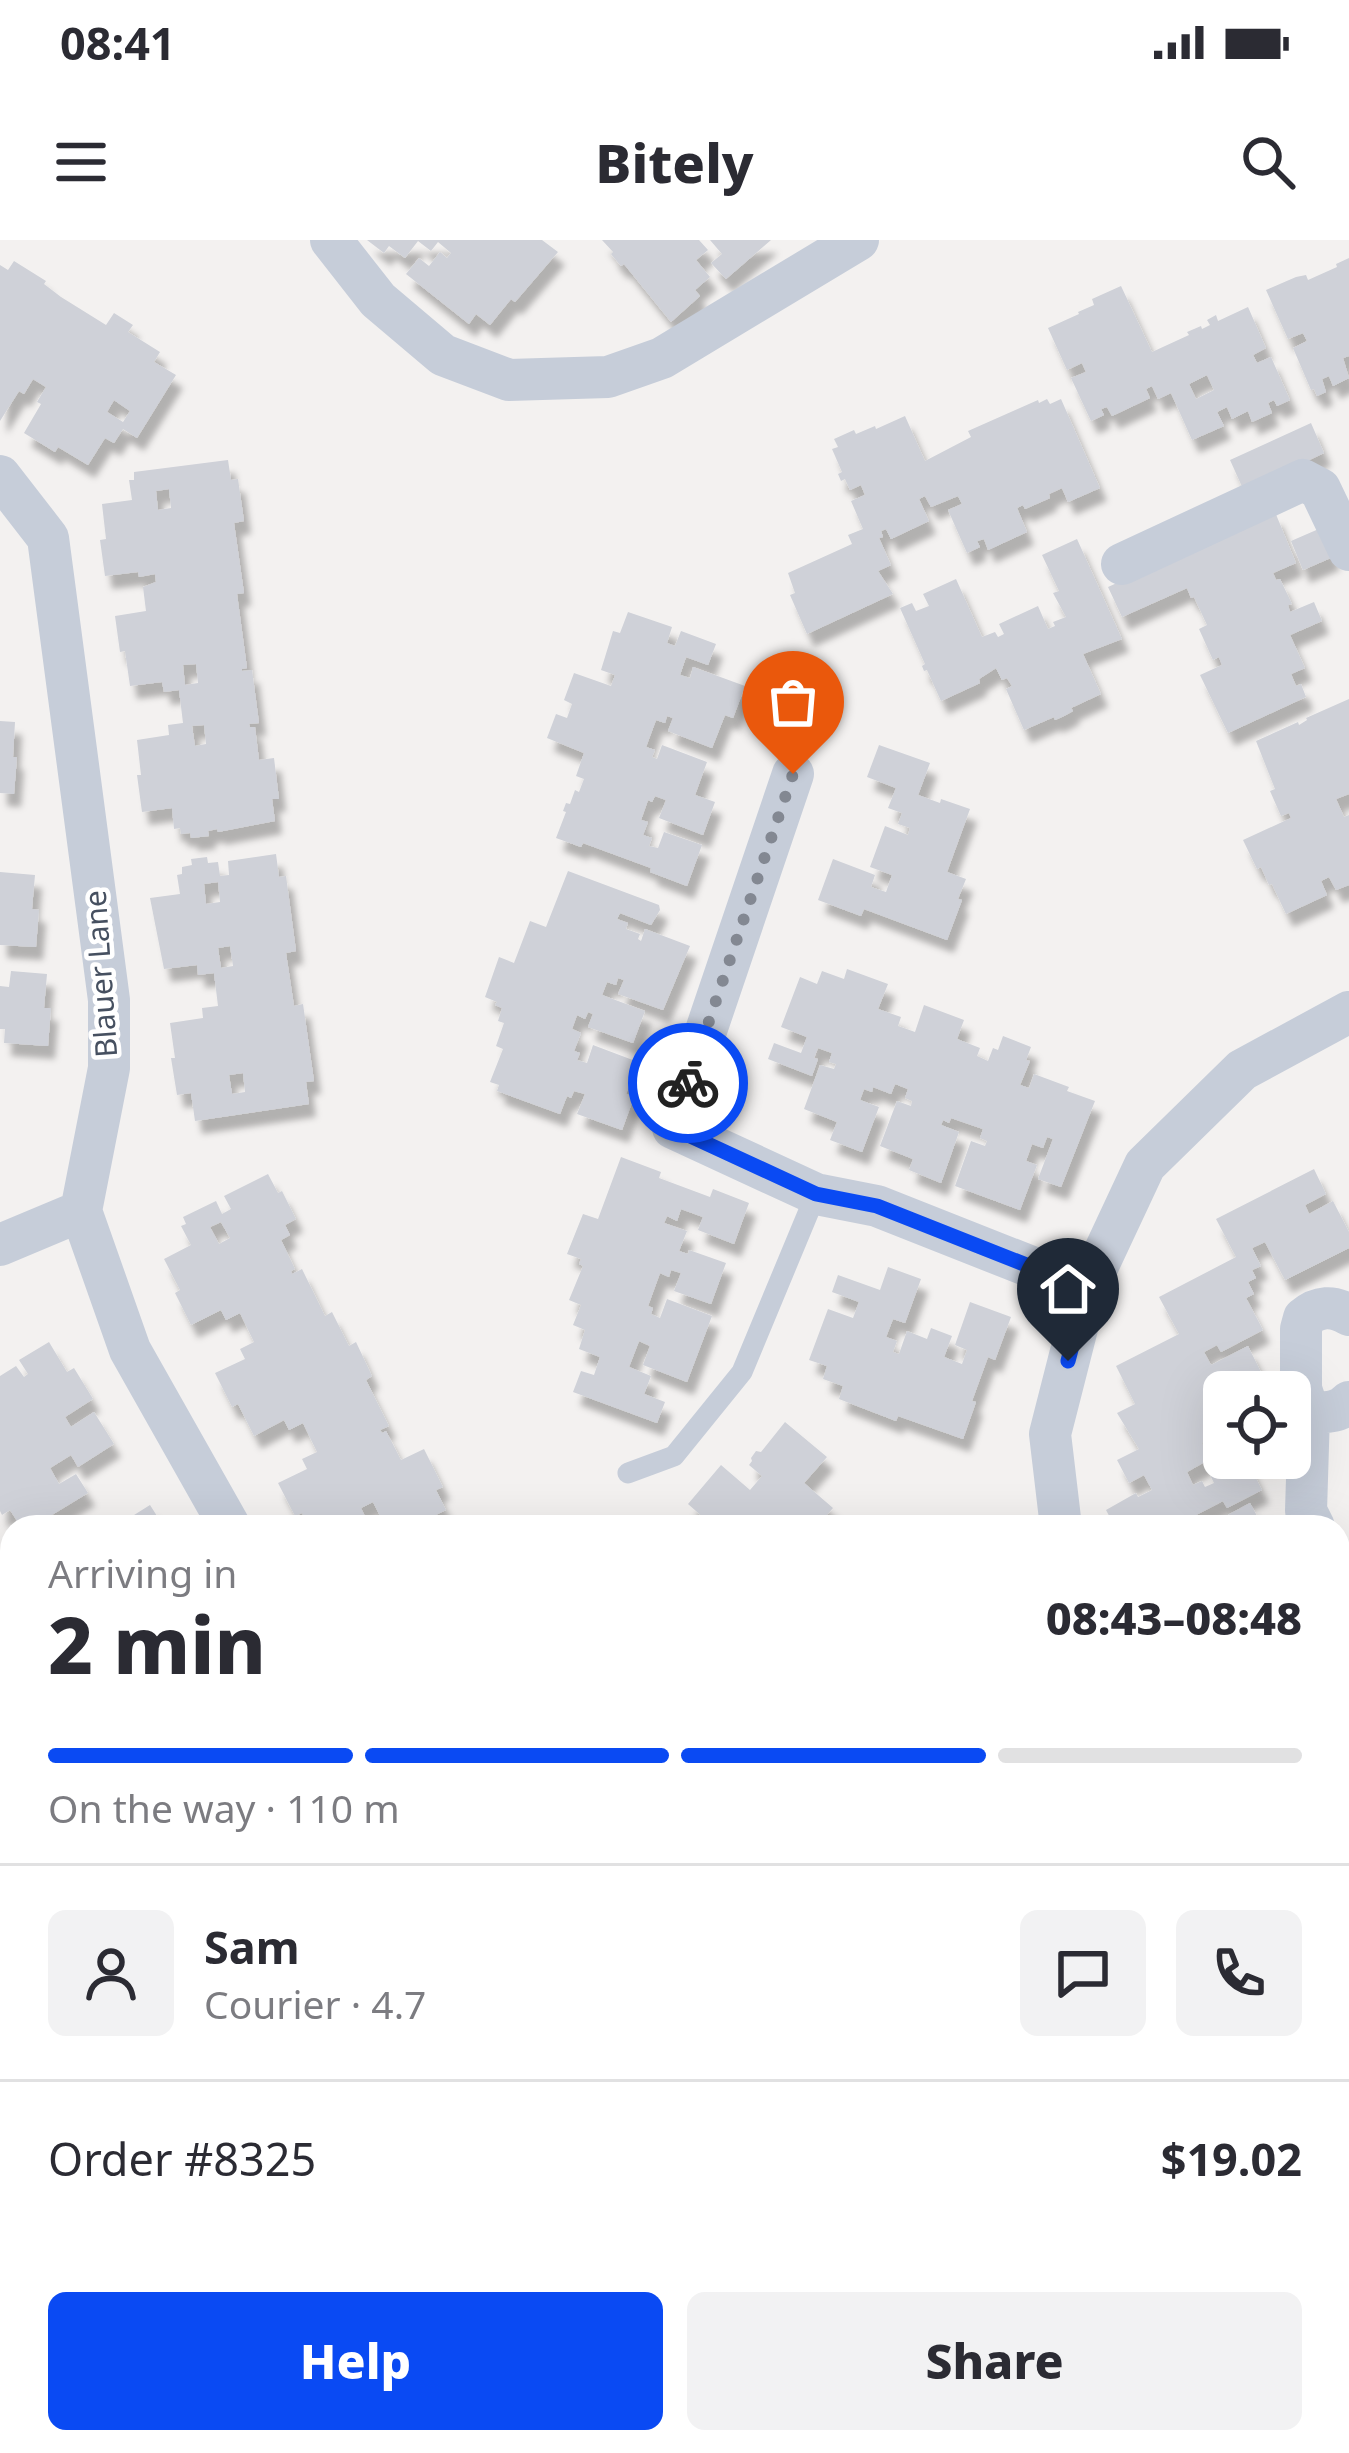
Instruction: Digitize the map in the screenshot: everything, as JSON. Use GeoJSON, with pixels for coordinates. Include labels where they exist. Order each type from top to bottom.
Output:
{"type":"FeatureCollection","features":[{"type":"Feature","properties":{"kind":"street"},"geometry":{"type":"LineString","coordinates":[[331,240],[378,300],[443,355],[509,380],[608,377],[662,358],[856,240]]}},
{"type":"Feature","properties":{"kind":"street","name":"Blauer Lane"},"geometry":{"type":"LineString","coordinates":[[0,476],[48,538],[109,1000],[109,1068],[81,1211]]}},
{"type":"Feature","properties":{"kind":"street"},"geometry":{"type":"LineString","coordinates":[[1122,564],[1303,480],[1320,489],[1349,550]]}},
{"type":"Feature","properties":{"kind":"street"},"geometry":{"type":"LineString","coordinates":[[793,774],[673,1128],[816,1194],[877,1206],[1087,1289]]}},
{"type":"Feature","properties":{"kind":"street"},"geometry":{"type":"LineString","coordinates":[[1060,1515],[1050,1434],[1087,1289],[1144,1165],[1242,1070],[1349,1012]]}},
{"type":"Feature","properties":{"kind":"street"},"geometry":{"type":"LineString","coordinates":[[0,1245],[81,1211],[130,1350],[223,1515]]}},
{"type":"Feature","properties":{"kind":"street"},"geometry":{"type":"LineString","coordinates":[[1308,1515],[1329,1408],[1301,1389],[1301,1329],[1304,1318],[1318,1309],[1331,1307],[1349,1315]]}},
{"type":"Feature","properties":{"kind":"lane"},"geometry":{"type":"LineString","coordinates":[[628,1473],[674,1456],[742,1372],[816,1194]]}},
{"type":"Feature","properties":{"kind":"building"},"geometry":{"type":"Polygon","coordinates":[[[367,240],[542,240],[558,252],[490,325],[476,314],[469,324],[406,274],[419,258],[429,266],[440,252],[447,258],[451,253],[438,242],[431,251],[418,241],[405,258],[389,246],[384,253],[367,240]]]}},
{"type":"Feature","properties":{"kind":"building"},"geometry":{"type":"Polygon","coordinates":[[[602,240],[699,240],[708,250],[696,260],[710,277],[695,290],[700,296],[671,322],[602,240]]]}},
{"type":"Feature","properties":{"kind":"building"},"geometry":{"type":"Polygon","coordinates":[[[710,240],[771,240],[726,279],[711,263],[722,254],[710,240]]]}},
{"type":"Feature","properties":{"kind":"building"},"geometry":{"type":"Polygon","coordinates":[[[1349,258],[1349,356],[1343,358],[1349,378],[1333,386],[1329,376],[1322,379],[1326,392],[1317,396],[1293,348],[1307,341],[1303,333],[1288,339],[1266,290],[1296,277],[1306,275],[1308,280],[1349,258]]]}},
{"type":"Feature","properties":{"kind":"building"},"geometry":{"type":"Polygon","coordinates":[[[14,261],[106,325],[114,313],[133,325],[128,332],[160,352],[154,362],[176,375],[137,438],[123,429],[114,443],[105,438],[88,465],[58,447],[55,452],[24,433],[46,387],[33,379],[0,421],[0,265],[8,270],[14,261]],[[114,400],[107,412],[123,422],[130,411],[114,400]]]}},
{"type":"Feature","properties":{"kind":"building"},"geometry":{"type":"Polygon","coordinates":[[[1121,286],[1152,352],[1210,325],[1207,320],[1216,315],[1218,321],[1248,307],[1266,348],[1253,355],[1257,363],[1271,357],[1290,400],[1277,406],[1274,400],[1268,403],[1272,413],[1252,422],[1248,411],[1232,419],[1227,407],[1217,412],[1224,426],[1192,440],[1171,393],[1158,399],[1152,386],[1146,389],[1150,398],[1112,416],[1107,407],[1101,409],[1104,415],[1091,421],[1071,378],[1086,372],[1082,363],[1067,370],[1048,328],[1094,305],[1092,299],[1121,286]],[[1207,375],[1189,384],[1196,399],[1214,390],[1207,375]]]}},
{"type":"Feature","properties":{"kind":"building"},"geometry":{"type":"Polygon","coordinates":[[[1047,399],[1050,404],[1061,399],[1100,488],[1068,502],[1062,488],[1025,509],[1023,505],[1017,508],[1027,532],[988,550],[984,539],[977,541],[980,547],[967,553],[948,510],[962,504],[958,496],[931,507],[925,496],[919,499],[929,521],[891,539],[886,529],[881,531],[879,538],[891,565],[878,571],[893,594],[807,634],[790,595],[795,593],[788,573],[852,544],[848,535],[863,529],[851,501],[865,495],[861,485],[850,490],[845,479],[841,481],[832,449],[838,447],[834,439],[905,416],[925,461],[971,437],[968,431],[1047,399]]]}},
{"type":"Feature","properties":{"kind":"building"},"geometry":{"type":"Polygon","coordinates":[[[1311,423],[1324,453],[1244,491],[1230,460],[1311,423]]]}},
{"type":"Feature","properties":{"kind":"building"},"geometry":{"type":"Polygon","coordinates":[[[228,460],[231,480],[238,479],[244,521],[234,523],[244,593],[237,594],[247,668],[242,671],[252,670],[259,723],[249,724],[255,727],[259,760],[274,758],[279,799],[272,799],[275,821],[217,829],[208,831],[209,836],[191,838],[190,833],[174,829],[172,808],[142,812],[137,740],[169,735],[168,725],[183,723],[179,690],[164,692],[162,682],[130,686],[125,651],[120,652],[115,616],[146,611],[143,587],[156,582],[155,574],[105,576],[102,504],[132,500],[129,480],[134,480],[134,472],[228,460]],[[169,489],[156,491],[158,510],[171,508],[169,489]],[[196,664],[183,665],[185,685],[198,683],[196,664]],[[204,725],[192,726],[195,746],[206,744],[204,725]]]}},
{"type":"Feature","properties":{"kind":"building"},"geometry":{"type":"Polygon","coordinates":[[[1275,512],[1296,563],[1273,573],[1276,580],[1280,579],[1292,604],[1288,605],[1290,612],[1314,602],[1322,621],[1290,635],[1305,668],[1291,674],[1306,697],[1228,733],[1200,675],[1222,665],[1219,657],[1213,660],[1199,629],[1207,625],[1187,588],[1122,617],[1108,587],[1275,512]]]}},
{"type":"Feature","properties":{"kind":"building"},"geometry":{"type":"Polygon","coordinates":[[[1321,528],[1333,557],[1303,570],[1291,541],[1321,528]]]}},
{"type":"Feature","properties":{"kind":"building"},"geometry":{"type":"Polygon","coordinates":[[[1077,539],[1122,639],[1083,654],[1101,694],[1064,716],[1024,730],[1006,689],[1012,686],[996,668],[979,679],[980,683],[941,701],[900,608],[912,603],[916,611],[929,606],[923,594],[956,579],[982,637],[1004,634],[999,624],[1038,606],[1048,629],[1066,617],[1042,555],[1077,539]]]}},
{"type":"Feature","properties":{"kind":"building"},"geometry":{"type":"Polygon","coordinates":[[[628,612],[672,627],[667,643],[675,646],[681,631],[716,644],[708,665],[686,657],[680,675],[690,678],[693,667],[745,686],[733,718],[725,715],[712,748],[668,731],[673,718],[667,716],[665,723],[656,720],[646,747],[655,750],[652,757],[657,759],[662,745],[707,762],[695,795],[715,802],[703,835],[659,818],[666,800],[655,796],[652,802],[648,800],[641,820],[648,822],[643,835],[652,838],[649,846],[658,848],[664,832],[702,845],[687,886],[583,843],[581,847],[556,838],[566,803],[570,804],[575,790],[579,792],[584,779],[576,776],[584,753],[547,738],[556,714],[567,718],[572,704],[564,700],[574,673],[611,686],[615,675],[601,670],[613,631],[620,633],[628,612]]]}},
{"type":"Feature","properties":{"kind":"building"},"geometry":{"type":"Polygon","coordinates":[[[1349,699],[1349,794],[1336,799],[1344,817],[1349,815],[1349,885],[1336,890],[1329,877],[1321,881],[1327,895],[1286,914],[1243,840],[1291,818],[1289,813],[1281,816],[1256,741],[1349,699]]]}},
{"type":"Feature","properties":{"kind":"building"},"geometry":{"type":"Polygon","coordinates":[[[0,721],[15,722],[14,794],[0,793],[0,721]]]}},
{"type":"Feature","properties":{"kind":"building"},"geometry":{"type":"Polygon","coordinates":[[[879,745],[930,763],[918,795],[970,809],[947,872],[966,879],[947,940],[864,909],[861,916],[818,900],[833,859],[875,875],[871,887],[886,892],[892,875],[870,867],[885,826],[908,835],[910,828],[898,824],[902,813],[888,808],[896,788],[867,777],[879,745]]]}},
{"type":"Feature","properties":{"kind":"building"},"geometry":{"type":"Polygon","coordinates":[[[276,854],[279,877],[286,876],[296,951],[286,953],[294,1006],[303,1004],[314,1081],[306,1082],[309,1104],[195,1121],[191,1093],[177,1095],[170,1023],[203,1018],[202,1008],[218,1006],[214,973],[198,975],[197,965],[164,969],[150,898],[180,894],[177,875],[182,874],[182,867],[192,865],[191,859],[207,857],[208,863],[218,862],[220,876],[229,875],[228,861],[276,854]],[[218,882],[204,884],[206,904],[220,902],[218,882]],[[230,946],[218,948],[221,968],[233,966],[230,946]],[[243,1073],[229,1075],[232,1094],[245,1092],[243,1073]]]}},
{"type":"Feature","properties":{"kind":"building"},"geometry":{"type":"Polygon","coordinates":[[[568,871],[659,905],[651,925],[620,913],[617,919],[640,934],[641,941],[645,929],[690,946],[663,1010],[618,994],[624,980],[618,978],[616,985],[607,982],[602,995],[645,1011],[633,1043],[588,1027],[593,1014],[588,1012],[585,1019],[577,1015],[572,1029],[581,1033],[574,1051],[580,1053],[577,1060],[587,1063],[593,1045],[638,1062],[626,1094],[634,1097],[622,1130],[577,1114],[585,1094],[574,1091],[571,1098],[567,1096],[560,1114],[497,1091],[499,1085],[490,1082],[503,1049],[496,1046],[504,1023],[498,1021],[502,1008],[485,997],[499,957],[514,963],[530,921],[546,927],[568,871]]]}},
{"type":"Feature","properties":{"kind":"building"},"geometry":{"type":"Polygon","coordinates":[[[0,872],[35,875],[36,947],[0,945],[0,872]]]}},
{"type":"Feature","properties":{"kind":"building"},"geometry":{"type":"Polygon","coordinates":[[[847,969],[888,984],[878,1009],[901,1017],[898,1026],[915,1032],[924,1005],[964,1020],[957,1039],[980,1048],[977,1056],[988,1061],[1003,1036],[1031,1047],[1020,1085],[1029,1088],[1034,1074],[1095,1101],[1061,1187],[1038,1179],[1053,1139],[1047,1137],[1043,1148],[1032,1144],[1026,1161],[1037,1165],[1020,1210],[955,1186],[971,1141],[985,1146],[987,1141],[980,1138],[983,1129],[951,1118],[941,1125],[959,1132],[941,1183],[909,1170],[913,1159],[880,1146],[897,1101],[911,1106],[912,1101],[905,1098],[908,1089],[895,1084],[891,1094],[873,1087],[872,1092],[864,1089],[860,1100],[879,1107],[862,1152],[830,1140],[837,1122],[804,1109],[820,1065],[834,1069],[836,1064],[829,1062],[832,1053],[818,1048],[812,1076],[768,1059],[774,1043],[801,1053],[807,1037],[781,1027],[800,977],[817,984],[822,971],[844,979],[847,969]]]}},
{"type":"Feature","properties":{"kind":"building"},"geometry":{"type":"Polygon","coordinates":[[[11,971],[47,974],[48,1046],[4,1043],[0,986],[9,987],[11,971]]]}},
{"type":"Feature","properties":{"kind":"building"},"geometry":{"type":"Polygon","coordinates":[[[621,1157],[710,1197],[713,1189],[749,1203],[734,1244],[698,1230],[703,1217],[681,1209],[677,1221],[667,1216],[664,1223],[687,1231],[679,1251],[726,1263],[711,1304],[674,1291],[681,1273],[671,1270],[669,1277],[660,1273],[648,1306],[653,1308],[651,1314],[660,1318],[667,1299],[712,1316],[687,1382],[643,1365],[650,1346],[639,1341],[629,1367],[651,1376],[644,1394],[665,1402],[657,1423],[573,1392],[581,1371],[594,1375],[600,1357],[579,1349],[585,1330],[573,1325],[581,1305],[569,1300],[583,1266],[581,1259],[567,1254],[583,1214],[598,1219],[621,1157]]]}},
{"type":"Feature","properties":{"kind":"building"},"geometry":{"type":"Polygon","coordinates":[[[1314,1169],[1326,1194],[1305,1205],[1309,1214],[1333,1201],[1349,1232],[1349,1248],[1285,1280],[1265,1242],[1252,1248],[1261,1266],[1252,1270],[1256,1278],[1248,1282],[1254,1294],[1246,1298],[1263,1330],[1221,1352],[1217,1345],[1204,1352],[1211,1365],[1248,1346],[1260,1371],[1203,1371],[1203,1463],[1187,1472],[1193,1485],[1202,1481],[1205,1487],[1214,1483],[1212,1479],[1256,1479],[1262,1490],[1227,1508],[1223,1501],[1196,1515],[1109,1515],[1106,1510],[1136,1493],[1138,1497],[1152,1490],[1144,1475],[1129,1483],[1117,1460],[1139,1449],[1117,1413],[1135,1404],[1116,1366],[1179,1334],[1159,1297],[1236,1257],[1216,1219],[1314,1169]]]}},
{"type":"Feature","properties":{"kind":"building"},"geometry":{"type":"Polygon","coordinates":[[[268,1174],[278,1193],[282,1191],[296,1219],[285,1225],[290,1235],[281,1240],[295,1269],[292,1274],[302,1269],[325,1316],[332,1312],[349,1346],[356,1342],[372,1376],[366,1380],[389,1426],[380,1430],[386,1431],[401,1460],[424,1449],[443,1487],[436,1490],[446,1510],[436,1515],[380,1515],[373,1502],[361,1508],[364,1515],[294,1515],[278,1483],[307,1469],[302,1459],[317,1452],[303,1423],[289,1430],[284,1420],[254,1436],[215,1373],[245,1359],[240,1349],[254,1342],[240,1313],[226,1320],[221,1310],[191,1325],[164,1259],[191,1245],[181,1226],[186,1224],[183,1217],[216,1201],[222,1214],[231,1209],[224,1196],[268,1174]],[[221,1222],[210,1227],[219,1244],[230,1238],[221,1222]]]}},
{"type":"Feature","properties":{"kind":"building"},"geometry":{"type":"Polygon","coordinates":[[[888,1267],[921,1279],[905,1323],[893,1319],[886,1337],[897,1341],[893,1352],[899,1354],[907,1331],[927,1339],[931,1328],[952,1336],[944,1357],[962,1364],[967,1350],[955,1345],[970,1302],[1011,1317],[995,1360],[988,1357],[963,1439],[839,1399],[843,1386],[823,1379],[827,1366],[809,1360],[828,1309],[853,1318],[859,1302],[832,1292],[838,1275],[880,1290],[888,1267]]]}},
{"type":"Feature","properties":{"kind":"building"},"geometry":{"type":"Polygon","coordinates":[[[49,1342],[67,1372],[74,1368],[93,1399],[65,1417],[71,1427],[94,1412],[114,1444],[78,1467],[71,1455],[50,1468],[59,1484],[76,1474],[88,1493],[52,1515],[13,1515],[10,1510],[2,1515],[0,1511],[0,1376],[16,1366],[24,1377],[28,1374],[19,1360],[49,1342]]]}},
{"type":"Feature","properties":{"kind":"building"},"geometry":{"type":"Polygon","coordinates":[[[785,1422],[827,1457],[804,1483],[833,1508],[827,1515],[701,1515],[688,1504],[721,1465],[750,1490],[762,1476],[749,1465],[751,1458],[785,1422]]]}},
{"type":"Feature","properties":{"kind":"building"},"geometry":{"type":"Polygon","coordinates":[[[1250,1503],[1256,1515],[1228,1515],[1250,1503]]]}},
{"type":"Feature","properties":{"kind":"building"},"geometry":{"type":"Polygon","coordinates":[[[150,1505],[156,1515],[134,1515],[150,1505]]]}},
{"type":"Feature","properties":{"kind":"way so far"},"geometry":{"type":"LineString","coordinates":[[688,1083],[793,774]]}},
{"type":"Feature","properties":{"kind":"route"},"geometry":{"type":"LineString","coordinates":[[688,1083],[673,1128],[816,1194],[877,1206],[1087,1289],[1068,1361]]}}]}
